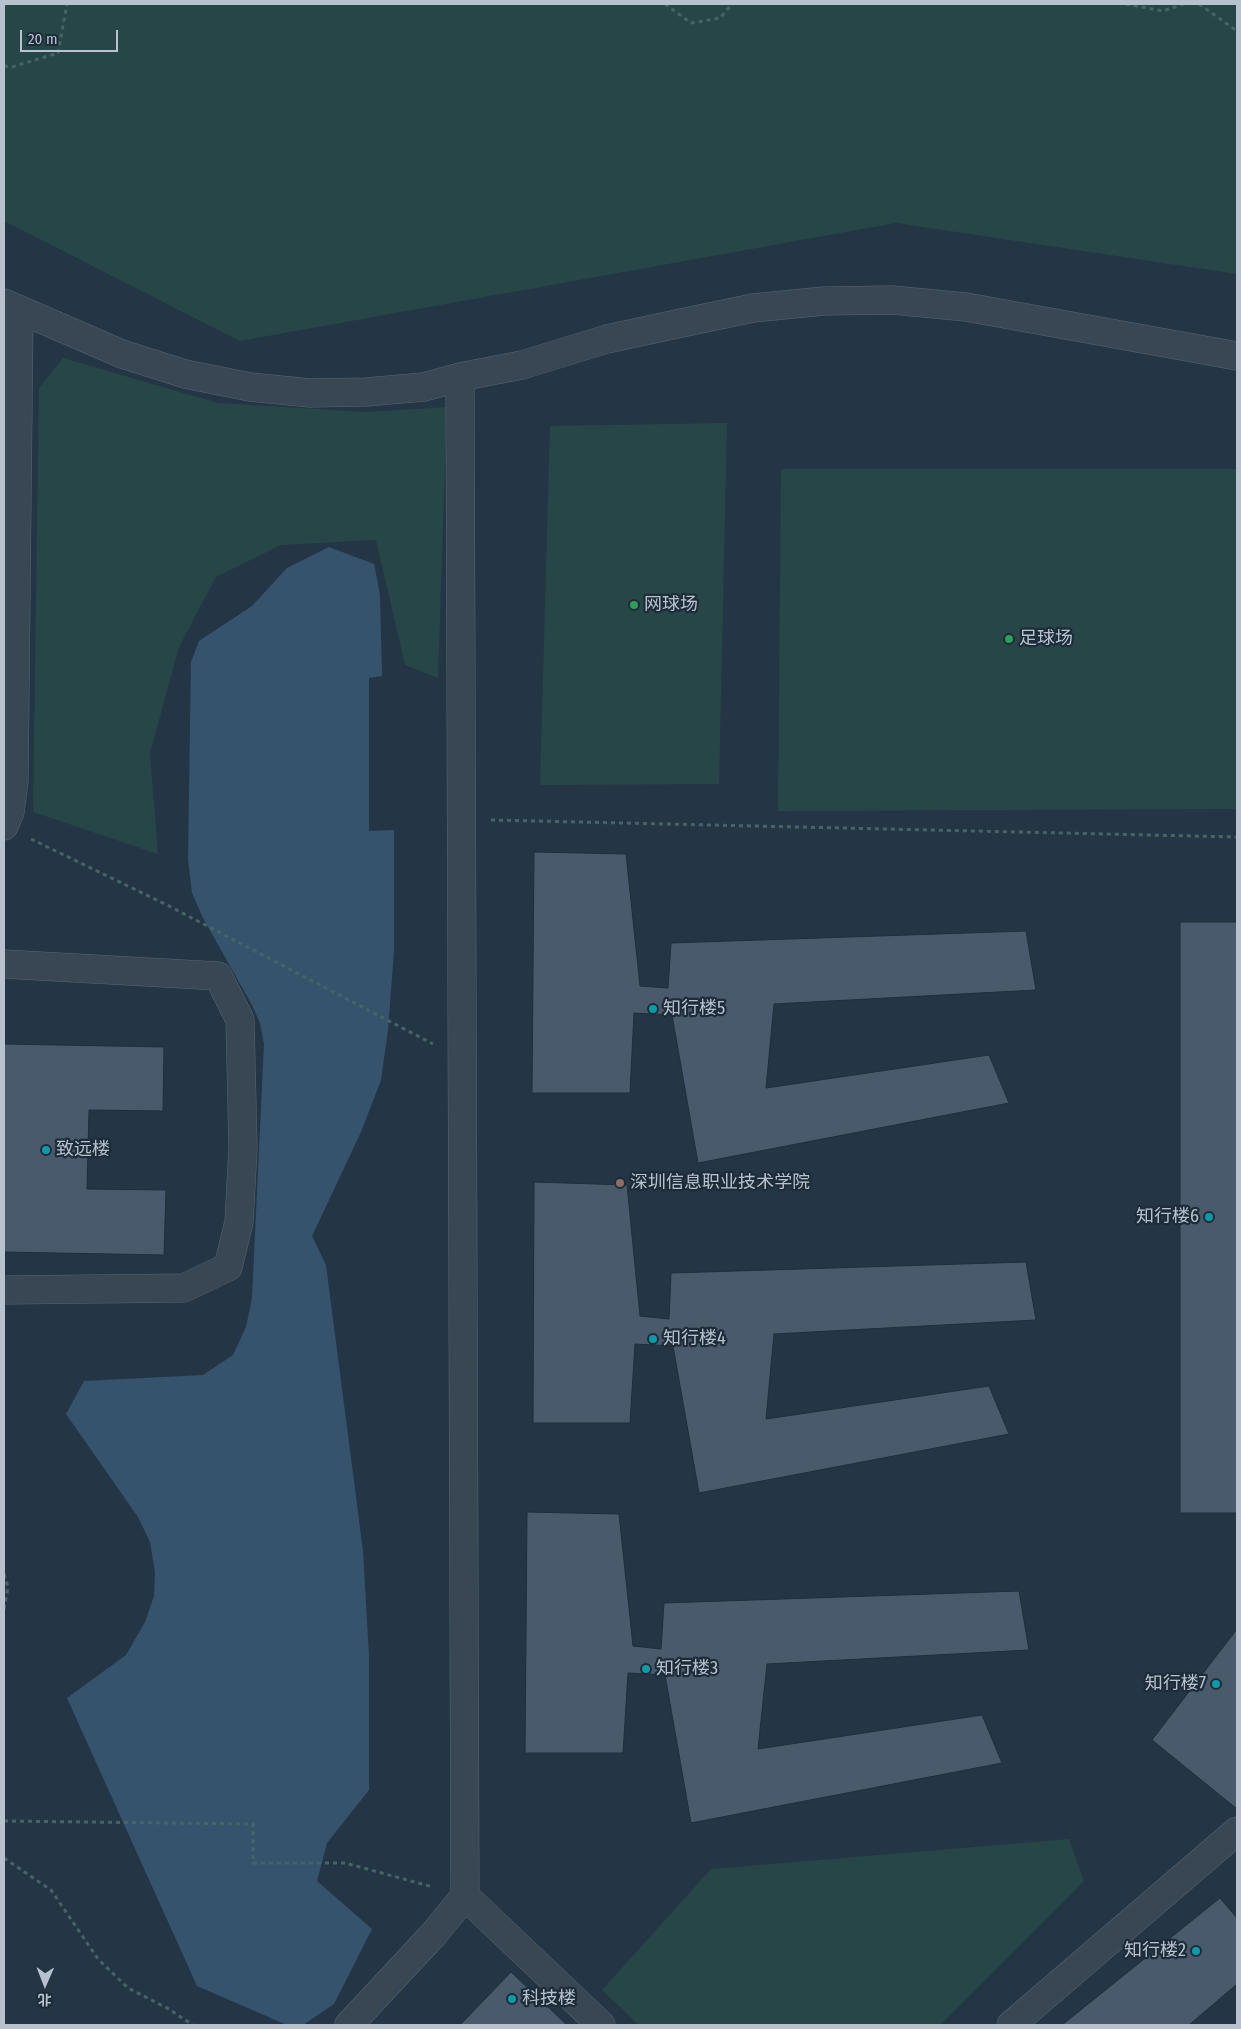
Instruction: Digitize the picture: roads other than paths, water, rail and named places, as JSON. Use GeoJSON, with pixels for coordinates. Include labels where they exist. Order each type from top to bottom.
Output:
{"type":"FeatureCollection","features":[{"type":"Feature","properties":{"kind":"street"},"geometry":{"type":"LineString","coordinates":[[4,826],[10,812],[14,781],[12,307],[122,354],[185,374],[250,387],[310,393],[366,392],[424,387],[460,377],[522,365],[607,339],[686,322],[753,308],[824,302],[892,300],[966,307],[1237,356]]}},
{"type":"Feature","properties":{"kind":"street"},"geometry":{"type":"LineString","coordinates":[[349,2025],[432,1936],[465,1896],[460,377]]}},
{"type":"Feature","properties":{"kind":"street"},"geometry":{"type":"LineString","coordinates":[[4,964],[218,976],[240,1020],[243,1148],[239,1222],[228,1267],[184,1288],[4,1290]]}},
{"type":"Feature","properties":{"kind":"street"},"geometry":{"type":"LineString","coordinates":[[1011,2025],[1237,1831]]}},
{"type":"Feature","properties":{"kind":"street"},"geometry":{"type":"LineString","coordinates":[[465,1896],[601,2025]]}},
{"type":"Feature","properties":{"kind":"water"},"geometry":{"type":"Polygon","coordinates":[[[329,547],[374,564],[380,595],[382,676],[369,678],[369,831],[394,830],[394,951],[388,1030],[381,1080],[361,1132],[312,1236],[326,1265],[363,1551],[369,1656],[369,1790],[327,1843],[317,1881],[372,1929],[334,2004],[303,2025],[287,2025],[197,1986],[67,1698],[126,1655],[145,1622],[154,1596],[155,1572],[150,1542],[138,1517],[66,1414],[84,1381],[203,1375],[233,1355],[246,1327],[252,1298],[264,1044],[260,1023],[252,1005],[203,918],[192,893],[188,859],[191,662],[199,641],[252,606],[287,568],[329,547]]]}},
{"type":"Feature","properties":{"kind":"place","name":"网球场"},"geometry":{"type":"Point","coordinates":[634,605]}},
{"type":"Feature","properties":{"kind":"place","name":"足球场"},"geometry":{"type":"Point","coordinates":[1009,639]}},
{"type":"Feature","properties":{"kind":"place","name":"知行楼5"},"geometry":{"type":"Point","coordinates":[653,1009]}},
{"type":"Feature","properties":{"kind":"place","name":"致远楼"},"geometry":{"type":"Point","coordinates":[46,1150]}},
{"type":"Feature","properties":{"kind":"place","name":"深圳信息职业技术学院"},"geometry":{"type":"Point","coordinates":[620,1183]}},
{"type":"Feature","properties":{"kind":"place","name":"知行楼6"},"geometry":{"type":"Point","coordinates":[1209,1217]}},
{"type":"Feature","properties":{"kind":"place","name":"知行楼4"},"geometry":{"type":"Point","coordinates":[653,1339]}},
{"type":"Feature","properties":{"kind":"place","name":"知行楼3"},"geometry":{"type":"Point","coordinates":[646,1669]}},
{"type":"Feature","properties":{"kind":"place","name":"知行楼7"},"geometry":{"type":"Point","coordinates":[1216,1684]}},
{"type":"Feature","properties":{"kind":"place","name":"知行楼2"},"geometry":{"type":"Point","coordinates":[1196,1951]}},
{"type":"Feature","properties":{"kind":"place","name":"科技楼"},"geometry":{"type":"Point","coordinates":[512,1999]}}]}
